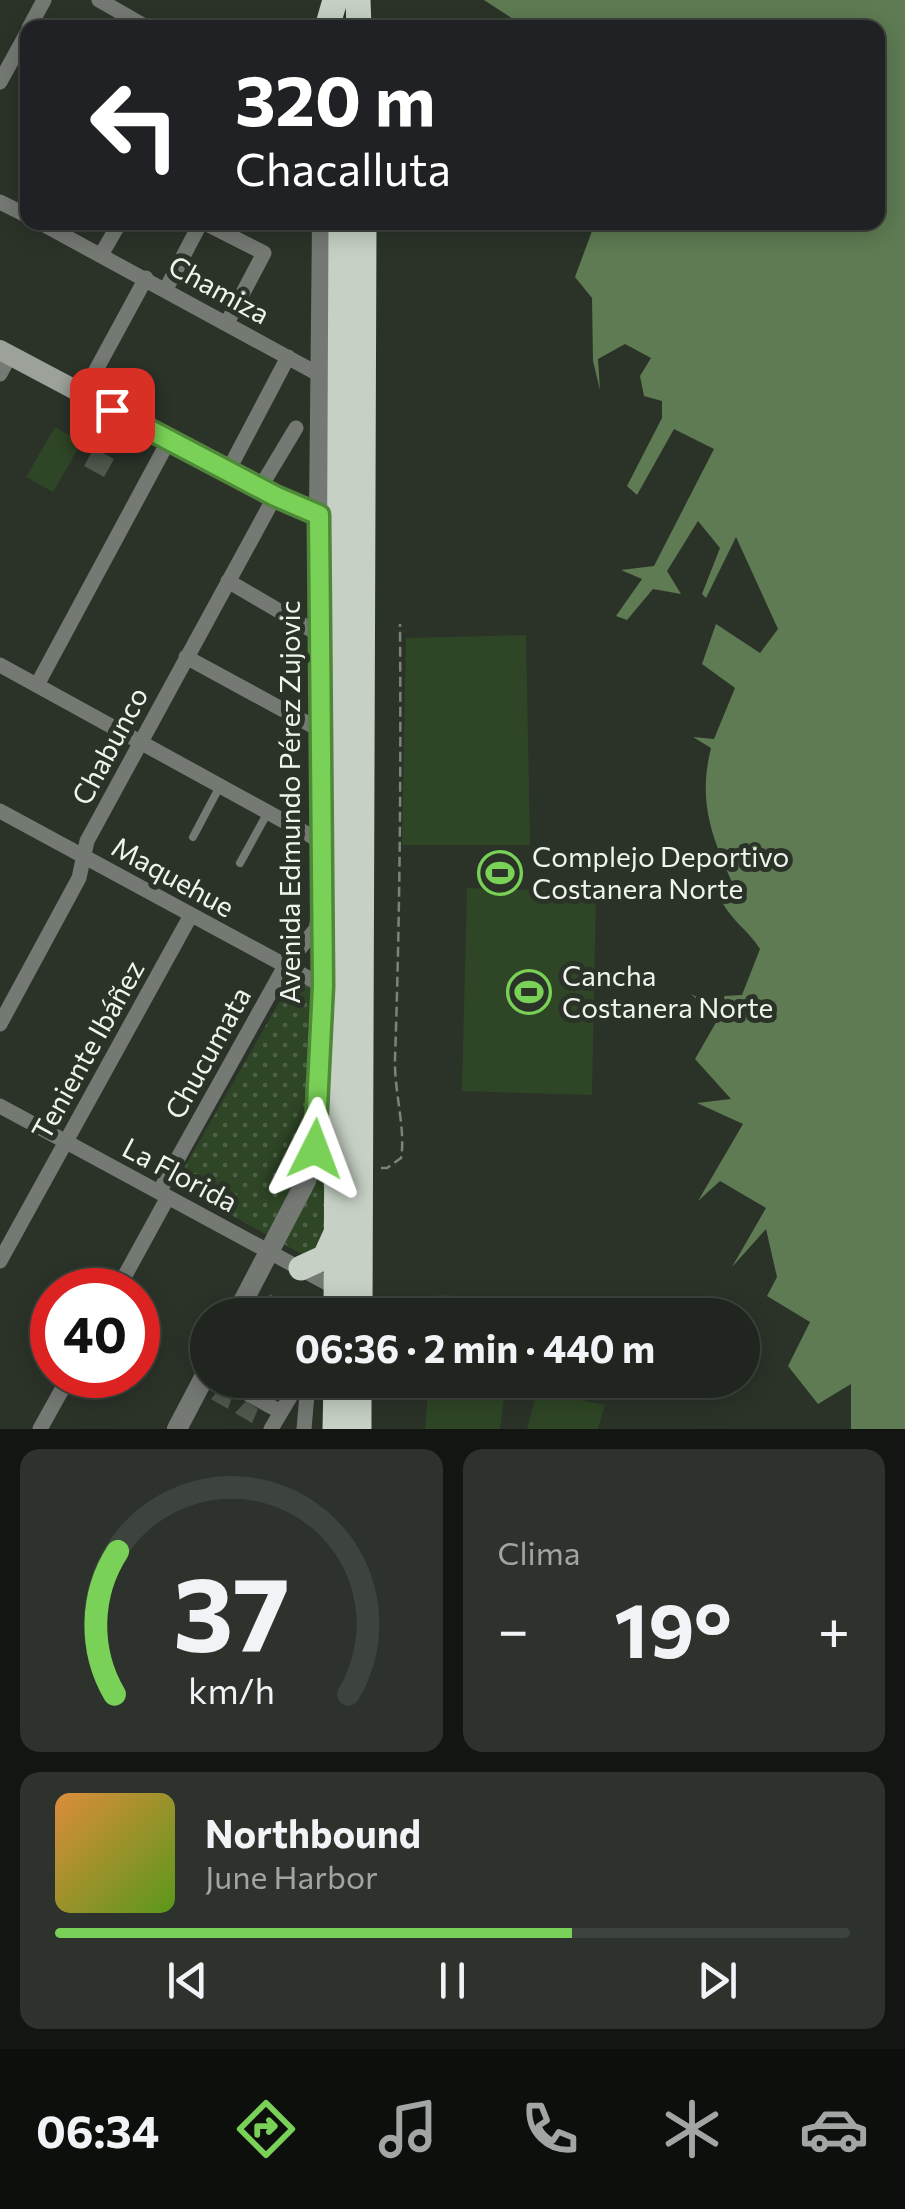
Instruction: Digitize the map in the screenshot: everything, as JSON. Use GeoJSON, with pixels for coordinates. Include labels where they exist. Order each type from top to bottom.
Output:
{"type":"FeatureCollection","features":[{"type":"Feature","properties":{"kind":"highway","name":"Avenida Edmundo Pérez Zujovic"},"geometry":{"type":"LineString","coordinates":[[336,1298],[341,230]]}},
{"type":"Feature","properties":{"kind":"highway"},"geometry":{"type":"LineString","coordinates":[[360,1298],[364,230]]}},
{"type":"Feature","properties":{"kind":"highway"},"geometry":{"type":"LineString","coordinates":[[301,1268],[325,1256],[337,1231]]}},
{"type":"Feature","properties":{"kind":"highway"},"geometry":{"type":"LineString","coordinates":[[334,1429],[335,1398]]}},
{"type":"Feature","properties":{"kind":"highway"},"geometry":{"type":"LineString","coordinates":[[358,1429],[359,1398]]}},
{"type":"Feature","properties":{"kind":"main road"},"geometry":{"type":"LineString","coordinates":[[3,360],[84,394],[319,515]]}},
{"type":"Feature","properties":{"kind":"street"},"geometry":{"type":"LineString","coordinates":[[99,0],[133,20]]}},
{"type":"Feature","properties":{"kind":"street"},"geometry":{"type":"LineString","coordinates":[[0,82],[20,44]]}},
{"type":"Feature","properties":{"kind":"street","name":"Chamiza"},"geometry":{"type":"LineString","coordinates":[[54,230],[320,376]]}},
{"type":"Feature","properties":{"kind":"street"},"geometry":{"type":"LineString","coordinates":[[102,255],[116,230]]}},
{"type":"Feature","properties":{"kind":"street"},"geometry":{"type":"LineString","coordinates":[[166,289],[198,230]]}},
{"type":"Feature","properties":{"kind":"street"},"geometry":{"type":"LineString","coordinates":[[218,230],[264,253],[227,322]]}},
{"type":"Feature","properties":{"kind":"street","name":"Avenida Edmundo Pérez Zujovic"},"geometry":{"type":"LineString","coordinates":[[245,1298],[313,1160],[323,986],[319,515],[322,230]]}},
{"type":"Feature","properties":{"kind":"street"},"geometry":{"type":"LineString","coordinates":[[84,394],[146,278]]}},
{"type":"Feature","properties":{"kind":"street"},"geometry":{"type":"LineString","coordinates":[[228,471],[288,357]]}},
{"type":"Feature","properties":{"kind":"street","name":"Chabunco"},"geometry":{"type":"LineString","coordinates":[[0,1024],[80,878],[86,842],[228,581],[296,428]]}},
{"type":"Feature","properties":{"kind":"street"},"geometry":{"type":"LineString","coordinates":[[37,685],[169,440]]}},
{"type":"Feature","properties":{"kind":"street"},"geometry":{"type":"LineString","coordinates":[[228,581],[320,634]]}},
{"type":"Feature","properties":{"kind":"street"},"geometry":{"type":"LineString","coordinates":[[186,657],[320,730]]}},
{"type":"Feature","properties":{"kind":"street"},"geometry":{"type":"LineString","coordinates":[[0,665],[322,842]]}},
{"type":"Feature","properties":{"kind":"street","name":"Maquehue"},"geometry":{"type":"LineString","coordinates":[[1,814],[323,986]]}},
{"type":"Feature","properties":{"kind":"street","name":"Chucumata"},"geometry":{"type":"LineString","coordinates":[[127,1268],[285,966],[316,929],[323,885]]}},
{"type":"Feature","properties":{"kind":"street","name":"Teniente Ibáñez"},"geometry":{"type":"LineString","coordinates":[[0,1261],[191,915]]}},
{"type":"Feature","properties":{"kind":"street","name":"La Florida"},"geometry":{"type":"LineString","coordinates":[[0,1106],[336,1288]]}},
{"type":"Feature","properties":{"kind":"street"},"geometry":{"type":"LineString","coordinates":[[40,1429],[57,1398]]}},
{"type":"Feature","properties":{"kind":"street"},"geometry":{"type":"LineString","coordinates":[[177,1429],[193,1398]]}},
{"type":"Feature","properties":{"kind":"street"},"geometry":{"type":"LineString","coordinates":[[256,1398],[281,1412]]}},
{"type":"Feature","properties":{"kind":"street"},"geometry":{"type":"LineString","coordinates":[[271,1429],[289,1398]]}},
{"type":"Feature","properties":{"kind":"street"},"geometry":{"type":"LineString","coordinates":[[304,1429],[307,1398]]}},
{"type":"Feature","properties":{"kind":"lane"},"geometry":{"type":"LineString","coordinates":[[193,837],[220,786]]}},
{"type":"Feature","properties":{"kind":"lane"},"geometry":{"type":"LineString","coordinates":[[240,863],[268,812]]}},
{"type":"Feature","properties":{"kind":"path"},"geometry":{"type":"LineString","coordinates":[[361,1166],[387,1168],[402,1158],[404,1143],[395,1078],[400,624]]}},
{"type":"Feature","properties":{"kind":"shaded area"},"geometry":{"type":"Polygon","coordinates":[[[484,0],[905,0],[905,1429],[851,1429],[851,1384],[818,1404],[788,1366],[810,1322],[767,1296],[777,1277],[766,1229],[732,1267],[766,1208],[720,1181],[698,1201],[743,1124],[697,1103],[731,1099],[695,1059],[718,1019],[691,994],[727,1013],[724,996],[742,995],[760,949],[722,902],[736,891],[720,855],[707,804],[711,748],[693,737],[714,739],[735,688],[702,664],[716,624],[760,653],[778,629],[736,537],[706,598],[702,594],[720,548],[698,521],[667,571],[681,594],[653,589],[627,620],[616,616],[642,579],[621,570],[654,566],[714,449],[674,429],[637,495],[627,486],[662,418],[662,401],[644,396],[640,376],[651,358],[625,344],[598,359],[600,390],[593,361],[592,298],[575,277],[592,230],[885,230],[885,20],[510,17],[484,0]]]}},
{"type":"Feature","properties":{"kind":"shaded area"},"geometry":{"type":"Polygon","coordinates":[[[55,427],[82,442],[53,492],[26,477],[55,427]]]}},
{"type":"Feature","properties":{"kind":"shaded area"},"geometry":{"type":"Polygon","coordinates":[[[526,635],[530,845],[402,845],[406,638],[526,635]]]}},
{"type":"Feature","properties":{"kind":"shaded area","name":"Cancha Costanera Norte"},"geometry":{"type":"Polygon","coordinates":[[[467,888],[596,892],[592,1095],[462,1091],[467,888]]]}},
{"type":"Feature","properties":{"kind":"shaded area"},"geometry":{"type":"Polygon","coordinates":[[[292,980],[315,990],[343,1277],[175,1184],[292,980]]]}},
{"type":"Feature","properties":{"kind":"shaded area"},"geometry":{"type":"Polygon","coordinates":[[[439,1295],[481,1298],[439,1298],[439,1295]]]}},
{"type":"Feature","properties":{"kind":"shaded area"},"geometry":{"type":"Polygon","coordinates":[[[428,1398],[504,1398],[500,1429],[425,1429],[428,1398]]]}},
{"type":"Feature","properties":{"kind":"shaded area"},"geometry":{"type":"Polygon","coordinates":[[[535,1398],[571,1398],[605,1405],[598,1429],[527,1429],[535,1398]]]}},
{"type":"Feature","properties":{"kind":"building"},"geometry":{"type":"Polygon","coordinates":[[[94,448],[114,459],[104,477],[84,466],[94,448]]]}},
{"type":"Feature","properties":{"kind":"building"},"geometry":{"type":"Polygon","coordinates":[[[212,1398],[232,1398],[228,1409],[212,1398]]]}},
{"type":"Feature","properties":{"kind":"building"},"geometry":{"type":"Polygon","coordinates":[[[246,1401],[258,1409],[252,1423],[235,1413],[246,1401]]]}},
{"type":"Feature","properties":{"kind":"place","name":"Complejo Deportivo Costanera Norte"},"geometry":{"type":"Point","coordinates":[500,873]}},
{"type":"Feature","properties":{"kind":"place","name":"Cancha Costanera Norte"},"geometry":{"type":"Point","coordinates":[529,992]}},
{"type":"Feature","properties":{"kind":"route"},"geometry":{"type":"LineString","coordinates":[[112,410],[319,515],[323,986],[315,1149]]}}]}
